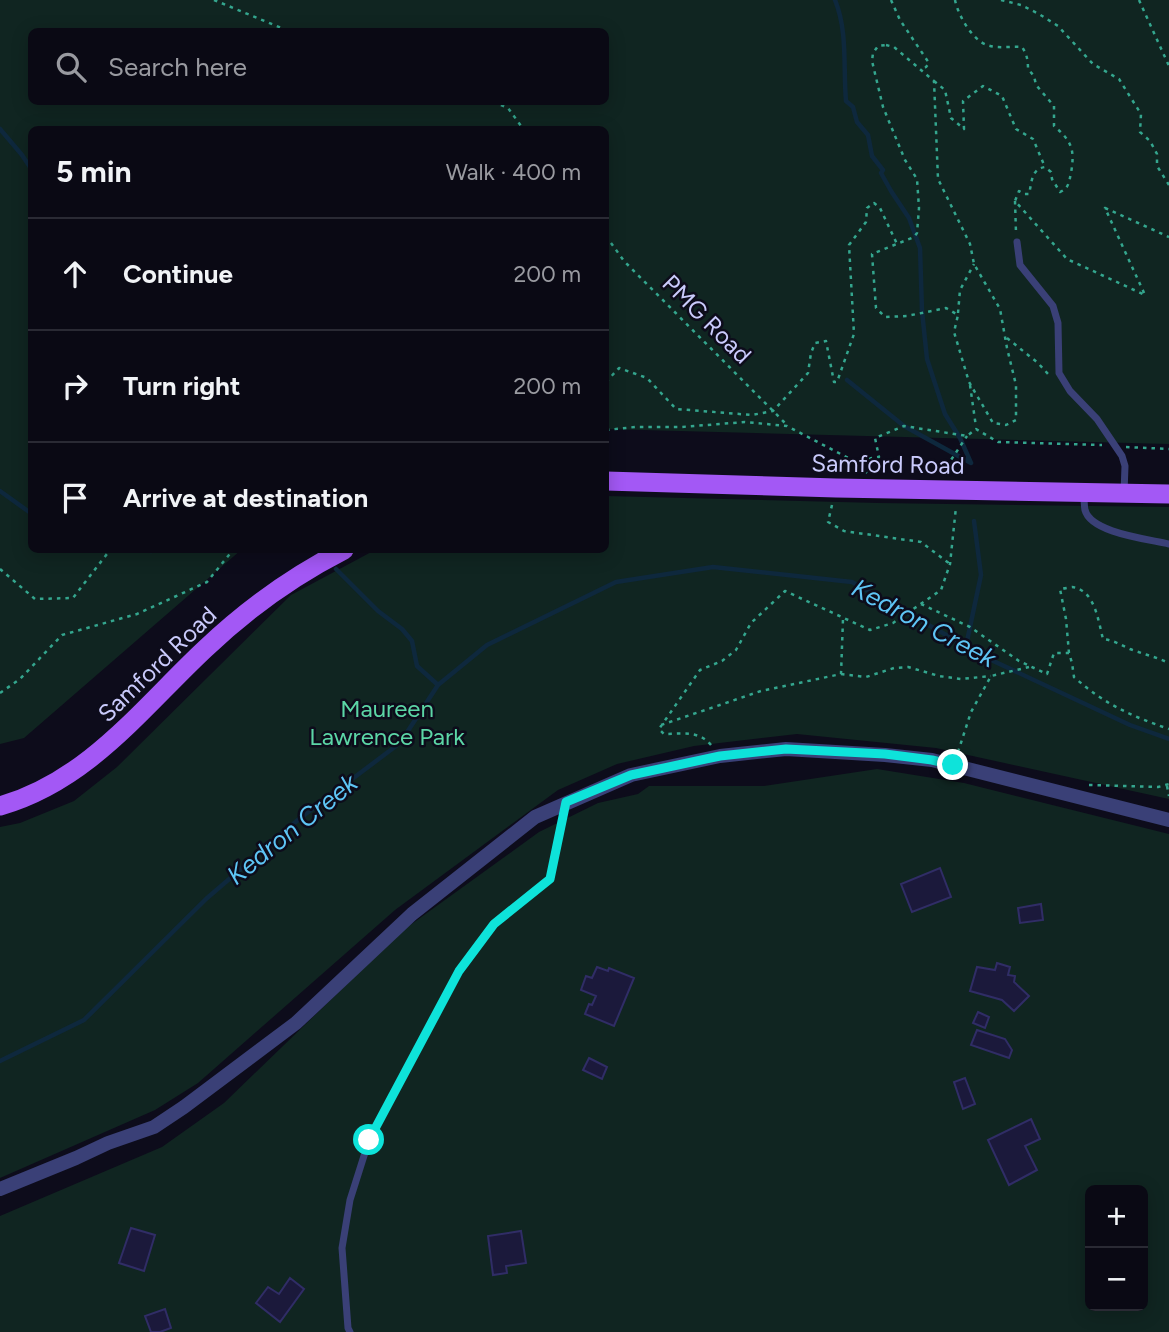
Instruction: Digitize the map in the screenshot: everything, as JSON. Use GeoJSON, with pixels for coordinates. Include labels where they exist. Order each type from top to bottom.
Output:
{"type":"FeatureCollection","features":[{"type":"Feature","properties":{"kind":"main road","name":"Samford Road"},"geometry":{"type":"LineString","coordinates":[[609,481],[1169,494]]}},
{"type":"Feature","properties":{"kind":"main road","name":"Samford Road"},"geometry":{"type":"LineString","coordinates":[[0,806],[34,793],[83,765],[139,717],[205,649],[242,616],[282,585],[338,553]]}},
{"type":"Feature","properties":{"kind":"street"},"geometry":{"type":"LineString","coordinates":[[0,1189],[108,1143],[154,1127],[296,1023],[423,906],[535,817],[631,775],[720,756],[786,749],[885,754],[932,760],[1169,820]]}},
{"type":"Feature","properties":{"kind":"lane"},"geometry":{"type":"LineString","coordinates":[[1017,242],[1020,265],[1053,306],[1058,323],[1059,373],[1070,391],[1097,419],[1122,456],[1125,466],[1124,494]]}},
{"type":"Feature","properties":{"kind":"lane"},"geometry":{"type":"LineString","coordinates":[[1084,493],[1085,511],[1090,519],[1102,528],[1169,544]]}},
{"type":"Feature","properties":{"kind":"lane"},"geometry":{"type":"LineString","coordinates":[[350,1332],[342,1248],[350,1200],[369,1140],[459,971],[494,924],[550,879],[566,802]]}},
{"type":"Feature","properties":{"kind":"path"},"geometry":{"type":"LineString","coordinates":[[214,0],[281,28]]}},
{"type":"Feature","properties":{"kind":"path"},"geometry":{"type":"LineString","coordinates":[[891,0],[900,20],[929,63],[921,69]]}},
{"type":"Feature","properties":{"kind":"path"},"geometry":{"type":"LineString","coordinates":[[955,0],[963,23],[986,45],[1022,47],[1036,85],[1054,106],[1054,126],[1063,134],[1073,155],[1070,183],[1066,190],[1060,192],[1033,139],[1016,129],[1002,96],[983,86],[963,101],[964,129],[951,118],[945,90],[894,47],[878,46],[872,61],[883,107],[905,160],[917,179],[919,208],[917,233],[911,239],[872,254],[876,308],[885,317],[907,316],[946,308],[958,315]]}},
{"type":"Feature","properties":{"kind":"path"},"geometry":{"type":"LineString","coordinates":[[1001,0],[1021,5],[1058,26],[1093,64],[1119,79],[1141,114],[1140,132],[1150,141],[1157,155],[1157,166],[1169,185]]}},
{"type":"Feature","properties":{"kind":"path"},"geometry":{"type":"LineString","coordinates":[[1139,0],[1169,66]]}},
{"type":"Feature","properties":{"kind":"path"},"geometry":{"type":"LineString","coordinates":[[934,81],[938,178],[970,244],[974,264],[1000,309],[1016,385],[1016,420],[1006,425],[993,422],[969,382]]}},
{"type":"Feature","properties":{"kind":"path"},"geometry":{"type":"LineString","coordinates":[[502,105],[508,107],[521,126]]}},
{"type":"Feature","properties":{"kind":"path"},"geometry":{"type":"LineString","coordinates":[[1017,242],[1015,201],[1018,191],[1028,194],[1034,172],[1045,167]]}},
{"type":"Feature","properties":{"kind":"path"},"geometry":{"type":"LineString","coordinates":[[1015,201],[1067,259],[1145,295],[1105,208],[1169,237]]}},
{"type":"Feature","properties":{"kind":"path"},"geometry":{"type":"LineString","coordinates":[[609,379],[619,368],[647,378],[676,409],[752,415],[773,411],[808,373],[815,343],[826,341],[834,382],[837,382],[854,334],[849,245],[866,222],[867,208],[873,203],[880,208],[897,244]]}},
{"type":"Feature","properties":{"kind":"path","name":"PMG Road"},"geometry":{"type":"LineString","coordinates":[[609,240],[624,261],[787,426]]}},
{"type":"Feature","properties":{"kind":"path"},"geometry":{"type":"LineString","coordinates":[[974,264],[960,290],[954,332],[969,382],[976,429]]}},
{"type":"Feature","properties":{"kind":"path"},"geometry":{"type":"LineString","coordinates":[[1005,336],[1053,379]]}},
{"type":"Feature","properties":{"kind":"path"},"geometry":{"type":"LineString","coordinates":[[609,430],[745,422],[787,426],[854,461],[879,457],[876,438],[904,426],[967,436]]}},
{"type":"Feature","properties":{"kind":"path"},"geometry":{"type":"LineString","coordinates":[[976,429],[998,442],[1169,449]]}},
{"type":"Feature","properties":{"kind":"path"},"geometry":{"type":"LineString","coordinates":[[949,473],[944,470],[967,436],[976,429]]}},
{"type":"Feature","properties":{"kind":"path"},"geometry":{"type":"LineString","coordinates":[[836,488],[828,522],[844,531],[921,542],[950,564]]}},
{"type":"Feature","properties":{"kind":"path"},"geometry":{"type":"LineString","coordinates":[[720,756],[705,737],[692,733],[664,734],[659,729],[700,670],[722,662],[736,650],[751,623],[785,591],[870,630],[893,623],[941,590],[950,564],[956,506]]}},
{"type":"Feature","properties":{"kind":"path"},"geometry":{"type":"LineString","coordinates":[[0,569],[35,599],[73,598],[108,553]]}},
{"type":"Feature","properties":{"kind":"path"},"geometry":{"type":"LineString","coordinates":[[0,693],[20,679],[62,635],[137,614],[207,582],[231,553]]}},
{"type":"Feature","properties":{"kind":"path"},"geometry":{"type":"LineString","coordinates":[[1169,663],[1112,640],[1103,639],[1096,610],[1087,594],[1072,587],[1060,589],[1074,677],[1092,694],[1131,716],[1169,729]]}},
{"type":"Feature","properties":{"kind":"path"},"geometry":{"type":"LineString","coordinates":[[921,604],[970,627],[1019,661],[1047,674],[1054,653],[1069,653]]}},
{"type":"Feature","properties":{"kind":"path"},"geometry":{"type":"LineString","coordinates":[[841,674],[843,618]]}},
{"type":"Feature","properties":{"kind":"path"},"geometry":{"type":"LineString","coordinates":[[661,725],[761,691],[841,674],[866,677],[894,668],[908,667],[961,679],[991,676],[1031,667]]}},
{"type":"Feature","properties":{"kind":"path"},"geometry":{"type":"LineString","coordinates":[[953,765],[971,712],[991,676]]}},
{"type":"Feature","properties":{"kind":"path"},"geometry":{"type":"LineString","coordinates":[[1081,785],[1168,785],[1169,796]]}},
{"type":"Feature","properties":{"kind":"green space"},"geometry":{"type":"Polygon","coordinates":[[[0,0],[1169,0],[1169,444],[609,429],[609,126],[28,126],[28,553],[238,553],[24,738],[0,744],[0,0]]]}},
{"type":"Feature","properties":{"kind":"green space","name":"Maureen Lawrence Park"},"geometry":{"type":"Polygon","coordinates":[[[609,496],[1169,507],[1169,799],[936,748],[797,734],[694,746],[617,764],[558,790],[395,910],[198,1083],[155,1110],[0,1178],[0,827],[20,823],[74,801],[117,767],[291,595],[369,553],[609,553],[609,496]]]}},
{"type":"Feature","properties":{"kind":"green space"},"geometry":{"type":"Polygon","coordinates":[[[877,769],[964,783],[1169,834],[1169,1332],[0,1332],[0,1216],[162,1147],[224,1103],[402,931],[539,832],[598,803],[638,794],[649,786],[764,786],[877,769]]]}},
{"type":"Feature","properties":{"kind":"building"},"geometry":{"type":"Polygon","coordinates":[[[940,868],[951,897],[912,912],[901,884],[940,868]]]}},
{"type":"Feature","properties":{"kind":"building"},"geometry":{"type":"Polygon","coordinates":[[[1041,904],[1043,920],[1020,923],[1018,908],[1041,904]]]}},
{"type":"Feature","properties":{"kind":"building"},"geometry":{"type":"Polygon","coordinates":[[[997,963],[1010,967],[1008,975],[1015,976],[1014,982],[1029,996],[1014,1011],[1002,1000],[970,991],[977,967],[995,970],[997,963]]]}},
{"type":"Feature","properties":{"kind":"building"},"geometry":{"type":"Polygon","coordinates":[[[597,967],[608,971],[609,968],[634,978],[614,1026],[585,1014],[596,996],[581,990],[586,976],[592,978],[597,967]]]}},
{"type":"Feature","properties":{"kind":"building"},"geometry":{"type":"Polygon","coordinates":[[[978,1012],[989,1017],[985,1028],[973,1023],[978,1012]]]}},
{"type":"Feature","properties":{"kind":"building"},"geometry":{"type":"Polygon","coordinates":[[[977,1030],[1005,1039],[1012,1050],[1009,1058],[971,1045],[977,1030]]]}},
{"type":"Feature","properties":{"kind":"building"},"geometry":{"type":"Polygon","coordinates":[[[589,1058],[607,1067],[602,1079],[583,1070],[589,1058]]]}},
{"type":"Feature","properties":{"kind":"building"},"geometry":{"type":"Polygon","coordinates":[[[965,1078],[975,1104],[963,1109],[954,1082],[965,1078]]]}},
{"type":"Feature","properties":{"kind":"building"},"geometry":{"type":"Polygon","coordinates":[[[1031,1119],[1040,1139],[1025,1146],[1037,1170],[1009,1185],[988,1140],[1031,1119]]]}},
{"type":"Feature","properties":{"kind":"building"},"geometry":{"type":"Polygon","coordinates":[[[131,1228],[155,1235],[144,1271],[119,1263],[131,1228]]]}},
{"type":"Feature","properties":{"kind":"building"},"geometry":{"type":"Polygon","coordinates":[[[521,1231],[526,1263],[506,1266],[507,1273],[493,1275],[488,1236],[521,1231]]]}},
{"type":"Feature","properties":{"kind":"building"},"geometry":{"type":"Polygon","coordinates":[[[290,1278],[304,1289],[280,1322],[256,1303],[268,1287],[279,1294],[290,1278]]]}},
{"type":"Feature","properties":{"kind":"building"},"geometry":{"type":"Polygon","coordinates":[[[165,1309],[171,1328],[151,1332],[145,1316],[165,1309]]]}},
{"type":"Feature","properties":{"kind":"waterway"},"geometry":{"type":"LineString","coordinates":[[835,0],[842,24],[846,101],[853,107],[857,122],[868,135],[872,156],[883,170],[881,173],[909,218],[920,248],[927,359],[945,414],[971,463]]}},
{"type":"Feature","properties":{"kind":"waterway"},"geometry":{"type":"LineString","coordinates":[[0,129],[28,164]]}},
{"type":"Feature","properties":{"kind":"waterway"},"geometry":{"type":"LineString","coordinates":[[847,380],[904,426],[971,463]]}},
{"type":"Feature","properties":{"kind":"waterway"},"geometry":{"type":"LineString","coordinates":[[0,491],[28,511]]}},
{"type":"Feature","properties":{"kind":"waterway"},"geometry":{"type":"LineString","coordinates":[[966,646],[981,575],[974,521]]}},
{"type":"Feature","properties":{"kind":"waterway","name":"Kedron Creek"},"geometry":{"type":"LineString","coordinates":[[0,1061],[84,1020],[206,899],[299,819],[400,743],[438,685],[487,645],[616,582],[713,567],[852,582],[989,659],[1130,725],[1169,739]]}},
{"type":"Feature","properties":{"kind":"waterway"},"geometry":{"type":"LineString","coordinates":[[336,569],[378,611],[402,629],[412,641],[417,666],[438,685]]}},
{"type":"Feature","properties":{"kind":"route"},"geometry":{"type":"LineString","coordinates":[[369,1140],[459,971],[494,924],[550,879],[566,802],[631,775],[720,756],[786,749],[885,754],[953,765]]}}]}
